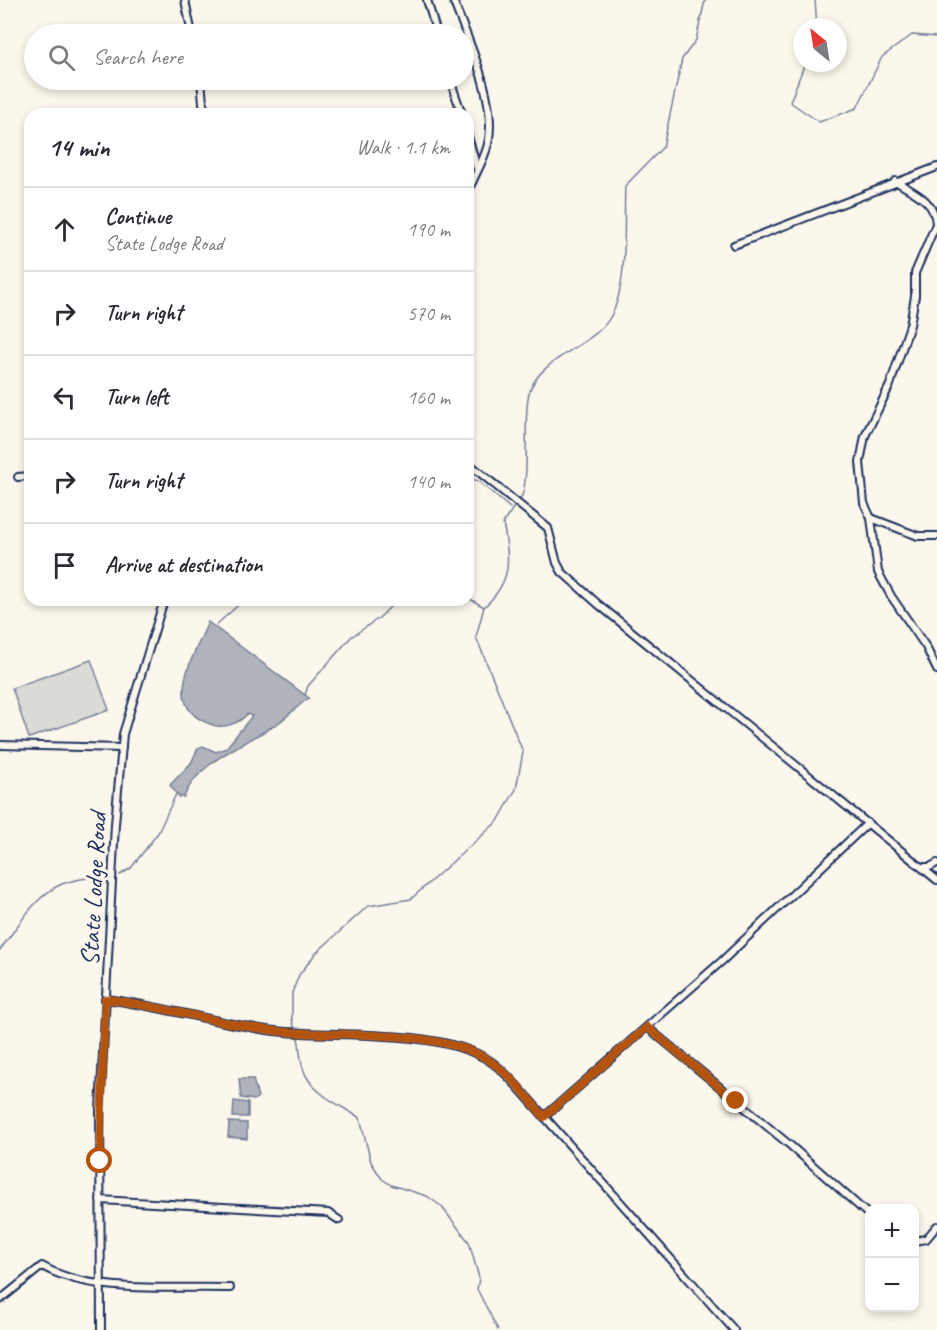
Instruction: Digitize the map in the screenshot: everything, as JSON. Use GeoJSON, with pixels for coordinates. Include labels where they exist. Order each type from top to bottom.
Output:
{"type":"FeatureCollection","features":[{"type":"Feature","properties":{"kind":"street"},"geometry":{"type":"LineString","coordinates":[[185,0],[190,24]]}},
{"type":"Feature","properties":{"kind":"street"},"geometry":{"type":"LineString","coordinates":[[427,0],[434,24]]}},
{"type":"Feature","properties":{"kind":"street"},"geometry":{"type":"LineString","coordinates":[[453,0],[462,24]]}},
{"type":"Feature","properties":{"kind":"street"},"geometry":{"type":"LineString","coordinates":[[474,59],[482,81],[490,120],[488,143],[474,177]]}},
{"type":"Feature","properties":{"kind":"street"},"geometry":{"type":"LineString","coordinates":[[202,90],[203,108]]}},
{"type":"Feature","properties":{"kind":"street"},"geometry":{"type":"LineString","coordinates":[[454,90],[460,108]]}},
{"type":"Feature","properties":{"kind":"street"},"geometry":{"type":"LineString","coordinates":[[474,158],[477,169]]}},
{"type":"Feature","properties":{"kind":"street"},"geometry":{"type":"LineString","coordinates":[[734,245],[776,231],[896,181],[937,167]]}},
{"type":"Feature","properties":{"kind":"street"},"geometry":{"type":"LineString","coordinates":[[896,181],[929,202],[936,224],[915,273],[915,296],[910,325],[890,385],[868,429],[862,448],[864,502],[871,518],[878,572],[891,596],[926,647],[937,670]]}},
{"type":"Feature","properties":{"kind":"street"},"geometry":{"type":"LineString","coordinates":[[474,468],[548,528],[557,563],[562,572],[937,880]]}},
{"type":"Feature","properties":{"kind":"street"},"geometry":{"type":"LineString","coordinates":[[18,477],[24,477]]}},
{"type":"Feature","properties":{"kind":"street"},"geometry":{"type":"LineString","coordinates":[[871,518],[918,536],[937,536]]}},
{"type":"Feature","properties":{"kind":"street","name":"State Lodge Road"},"geometry":{"type":"LineString","coordinates":[[101,1330],[100,1200],[105,999],[122,748],[133,695],[162,606]]}},
{"type":"Feature","properties":{"kind":"street"},"geometry":{"type":"LineString","coordinates":[[0,745],[122,748]]}},
{"type":"Feature","properties":{"kind":"street"},"geometry":{"type":"LineString","coordinates":[[544,1117],[722,961],[868,823]]}},
{"type":"Feature","properties":{"kind":"street"},"geometry":{"type":"LineString","coordinates":[[921,867],[930,867],[937,863]]}},
{"type":"Feature","properties":{"kind":"street"},"geometry":{"type":"LineString","coordinates":[[105,999],[290,1032],[355,1033],[462,1049],[490,1061],[544,1117],[734,1330]]}},
{"type":"Feature","properties":{"kind":"street"},"geometry":{"type":"LineString","coordinates":[[647,1027],[791,1146],[865,1212]]}},
{"type":"Feature","properties":{"kind":"street"},"geometry":{"type":"LineString","coordinates":[[100,1200],[328,1213],[339,1220]]}},
{"type":"Feature","properties":{"kind":"street"},"geometry":{"type":"LineString","coordinates":[[919,1240],[926,1239],[937,1226]]}},
{"type":"Feature","properties":{"kind":"street"},"geometry":{"type":"LineString","coordinates":[[0,1300],[42,1266],[73,1281],[101,1285],[230,1288]]}},
{"type":"Feature","properties":{"kind":"shaded area"},"geometry":{"type":"Polygon","coordinates":[[[208,622],[309,698],[277,724],[234,748],[210,765],[190,785],[184,797],[179,797],[170,785],[191,763],[198,748],[203,746],[216,752],[226,748],[252,716],[247,714],[231,724],[217,726],[197,717],[187,707],[184,694],[185,680],[189,665],[208,622]]]}},
{"type":"Feature","properties":{"kind":"shaded area"},"geometry":{"type":"Polygon","coordinates":[[[91,660],[109,710],[29,738],[12,688],[91,660]]]}},
{"type":"Feature","properties":{"kind":"shaded area"},"geometry":{"type":"Polygon","coordinates":[[[239,1079],[253,1079],[258,1097],[254,1100],[241,1098],[239,1079]]]}},
{"type":"Feature","properties":{"kind":"shaded area"},"geometry":{"type":"Polygon","coordinates":[[[234,1101],[248,1103],[248,1117],[233,1117],[234,1101]]]}},
{"type":"Feature","properties":{"kind":"shaded area"},"geometry":{"type":"Polygon","coordinates":[[[229,1122],[247,1123],[247,1139],[228,1137],[229,1122]]]}},
{"type":"Feature","properties":{"kind":"waterway"},"geometry":{"type":"LineString","coordinates":[[519,501],[525,481],[526,419],[529,393],[544,370],[593,336],[611,316],[617,302],[623,270],[625,186],[663,147],[682,59],[696,40],[705,0]]}},
{"type":"Feature","properties":{"kind":"waterway"},"geometry":{"type":"LineString","coordinates":[[815,0],[816,18]]}},
{"type":"Feature","properties":{"kind":"waterway"},"geometry":{"type":"LineString","coordinates":[[802,72],[790,102],[819,122],[857,108],[882,57],[912,35],[937,37]]}},
{"type":"Feature","properties":{"kind":"waterway"},"geometry":{"type":"LineString","coordinates":[[474,480],[510,508]]}},
{"type":"Feature","properties":{"kind":"waterway"},"geometry":{"type":"LineString","coordinates":[[474,601],[484,607],[500,588],[505,578],[508,558],[503,523],[516,504]]}},
{"type":"Feature","properties":{"kind":"waterway"},"geometry":{"type":"LineString","coordinates":[[216,625],[237,606]]}},
{"type":"Feature","properties":{"kind":"waterway"},"geometry":{"type":"LineString","coordinates":[[305,695],[308,686],[351,637],[379,618],[391,606]]}},
{"type":"Feature","properties":{"kind":"waterway"},"geometry":{"type":"LineString","coordinates":[[295,1030],[292,1019],[292,993],[299,975],[316,953],[368,906],[411,899],[498,821],[516,789],[523,752],[476,637],[484,607]]}},
{"type":"Feature","properties":{"kind":"waterway"},"geometry":{"type":"LineString","coordinates":[[120,875],[131,868],[158,833],[176,794]]}},
{"type":"Feature","properties":{"kind":"waterway"},"geometry":{"type":"LineString","coordinates":[[0,950],[27,913],[52,889],[72,881],[104,875]]}},
{"type":"Feature","properties":{"kind":"waterway"},"geometry":{"type":"LineString","coordinates":[[297,1035],[302,1064],[307,1077],[312,1085],[327,1098],[360,1118],[371,1162],[382,1179],[391,1185],[427,1196],[441,1206],[469,1242],[479,1278],[477,1289],[498,1330]]}},
{"type":"Feature","properties":{"kind":"route"},"geometry":{"type":"LineString","coordinates":[[100,1161],[105,999],[275,1030],[398,1037],[462,1049],[490,1061],[510,1079],[544,1117],[647,1027],[736,1101]]}}]}
